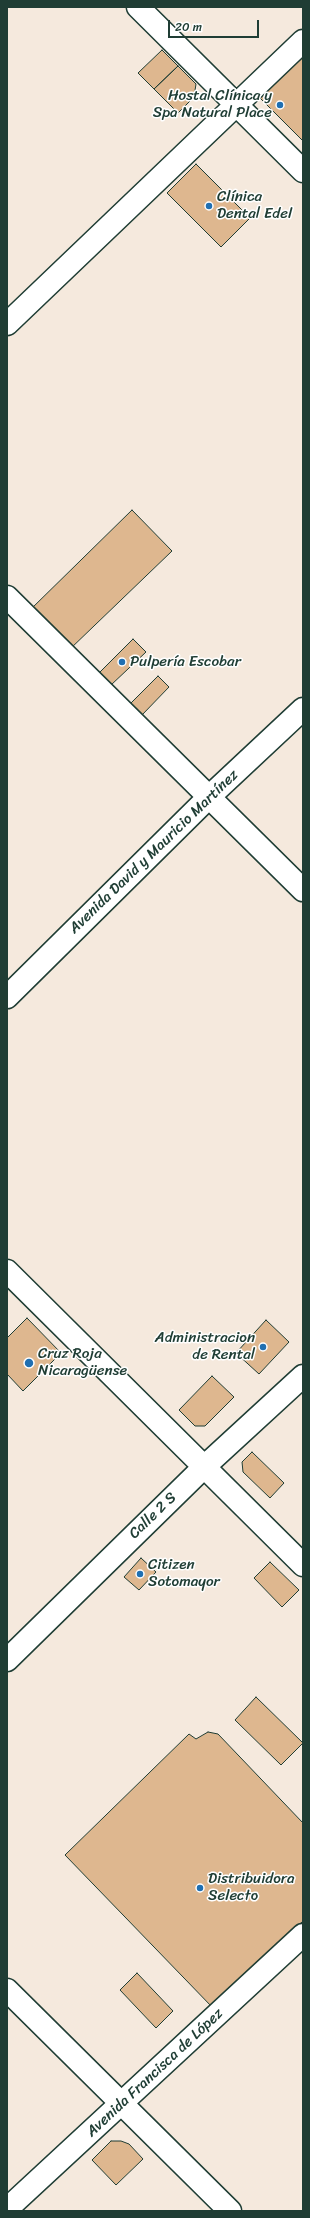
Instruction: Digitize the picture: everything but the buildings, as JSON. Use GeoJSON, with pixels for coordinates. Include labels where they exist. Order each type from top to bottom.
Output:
{"type":"FeatureCollection","features":[{"type":"Feature","properties":{"kind":"street"},"geometry":{"type":"LineString","coordinates":[[138,7],[303,172]]}},
{"type":"Feature","properties":{"kind":"street"},"geometry":{"type":"LineString","coordinates":[[7,324],[303,41]]}},
{"type":"Feature","properties":{"kind":"street"},"geometry":{"type":"LineString","coordinates":[[7,597],[210,796],[303,890]]}},
{"type":"Feature","properties":{"kind":"street","name":"Avenida David y Mauricio Martínez"},"geometry":{"type":"LineString","coordinates":[[7,997],[210,796],[303,708]]}},
{"type":"Feature","properties":{"kind":"street"},"geometry":{"type":"LineString","coordinates":[[7,1271],[303,1565]]}},
{"type":"Feature","properties":{"kind":"street","name":"Calle 2 S"},"geometry":{"type":"LineString","coordinates":[[7,1660],[204,1467],[303,1376]]}},
{"type":"Feature","properties":{"kind":"street","name":"Avenida Francisca de López"},"geometry":{"type":"LineString","coordinates":[[7,2209],[303,1935]]}},
{"type":"Feature","properties":{"kind":"street"},"geometry":{"type":"LineString","coordinates":[[7,1990],[230,2211]]}},
{"type":"Feature","properties":{"kind":"place","name":"Hostal Clínica y Spa Natural Place"},"geometry":{"type":"Point","coordinates":[280,105]}},
{"type":"Feature","properties":{"kind":"place","name":"Clínica Dental Edel"},"geometry":{"type":"Point","coordinates":[209,206]}},
{"type":"Feature","properties":{"kind":"place","name":"Pulpería Escobar"},"geometry":{"type":"Point","coordinates":[122,662]}},
{"type":"Feature","properties":{"kind":"place","name":"Administracion de Rental"},"geometry":{"type":"Point","coordinates":[263,1347]}},
{"type":"Feature","properties":{"kind":"place","name":"Cruz Roja Nicaragüense"},"geometry":{"type":"Point","coordinates":[29,1363]}},
{"type":"Feature","properties":{"kind":"place","name":"Citizen Sotomayor"},"geometry":{"type":"Point","coordinates":[140,1574]}},
{"type":"Feature","properties":{"kind":"place","name":"Distribuidora Selecto"},"geometry":{"type":"Point","coordinates":[200,1888]}}]}
